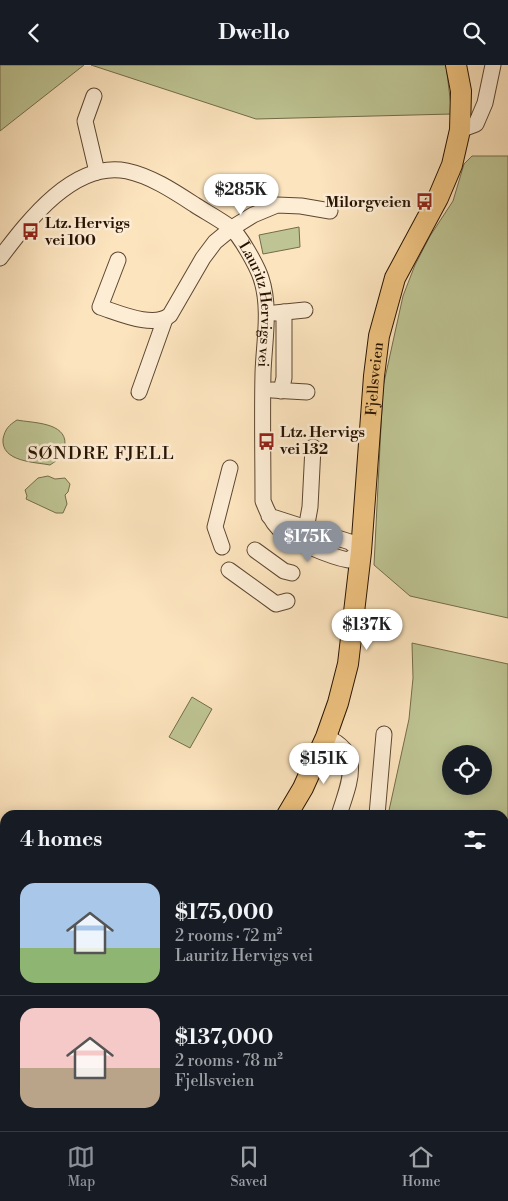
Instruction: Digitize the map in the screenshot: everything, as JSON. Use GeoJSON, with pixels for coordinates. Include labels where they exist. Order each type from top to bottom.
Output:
{"type":"FeatureCollection","features":[{"type":"Feature","properties":{"kind":"main road","name":"Fjellsveien"},"geometry":{"type":"LineString","coordinates":[[290,810],[303,788],[326,737],[338,703],[348,664],[361,552],[374,375],[379,336],[396,278],[445,183],[452,165],[460,131],[461,91],[456,65]]}},
{"type":"Feature","properties":{"kind":"street"},"geometry":{"type":"LineString","coordinates":[[460,131],[476,124],[485,103],[493,65]]}},
{"type":"Feature","properties":{"kind":"street"},"geometry":{"type":"LineString","coordinates":[[94,96],[85,121],[97,172]]}},
{"type":"Feature","properties":{"kind":"street","name":"Lauritz Hervigs vei"},"geometry":{"type":"LineString","coordinates":[[0,258],[41,210],[64,189],[79,178],[97,172],[130,171],[182,196],[232,228],[251,256],[261,279],[266,313],[263,390],[263,501],[269,516],[280,531],[305,545],[335,558],[348,560],[361,552]]}},
{"type":"Feature","properties":{"kind":"street"},"geometry":{"type":"LineString","coordinates":[[139,392],[165,319],[170,315],[203,257],[215,243],[232,228],[253,215],[277,205],[301,206],[330,211]]}},
{"type":"Feature","properties":{"kind":"street"},"geometry":{"type":"LineString","coordinates":[[118,260],[100,307],[148,321],[165,319]]}},
{"type":"Feature","properties":{"kind":"street"},"geometry":{"type":"LineString","coordinates":[[266,313],[305,310]]}},
{"type":"Feature","properties":{"kind":"street"},"geometry":{"type":"LineString","coordinates":[[281,391],[284,378],[284,312]]}},
{"type":"Feature","properties":{"kind":"street"},"geometry":{"type":"LineString","coordinates":[[263,390],[307,392]]}},
{"type":"Feature","properties":{"kind":"street"},"geometry":{"type":"LineString","coordinates":[[305,545],[310,507],[313,447]]}},
{"type":"Feature","properties":{"kind":"street"},"geometry":{"type":"LineString","coordinates":[[222,547],[215,527],[230,468]]}},
{"type":"Feature","properties":{"kind":"street"},"geometry":{"type":"LineString","coordinates":[[269,516],[350,542],[361,552]]}},
{"type":"Feature","properties":{"kind":"street"},"geometry":{"type":"LineString","coordinates":[[255,551],[284,571],[292,573]]}},
{"type":"Feature","properties":{"kind":"street"},"geometry":{"type":"LineString","coordinates":[[229,570],[276,604],[288,601]]}},
{"type":"Feature","properties":{"kind":"street"},"geometry":{"type":"LineString","coordinates":[[377,810],[384,734]]}},
{"type":"Feature","properties":{"kind":"street"},"geometry":{"type":"LineString","coordinates":[[326,737],[340,743],[350,756],[352,769],[340,810]]}},
{"type":"Feature","properties":{"kind":"green space"},"geometry":{"type":"Polygon","coordinates":[[[0,65],[84,65],[0,131],[0,65]]]}},
{"type":"Feature","properties":{"kind":"green space"},"geometry":{"type":"Polygon","coordinates":[[[91,65],[446,65],[452,114],[256,119],[91,65]]]}},
{"type":"Feature","properties":{"kind":"green space"},"geometry":{"type":"Polygon","coordinates":[[[472,156],[508,156],[508,618],[410,596],[374,565],[383,387],[403,296],[415,265],[430,236],[453,201],[464,164],[472,156]]]}},
{"type":"Feature","properties":{"kind":"green space"},"geometry":{"type":"Polygon","coordinates":[[[299,227],[300,247],[263,254],[259,235],[299,227]]]}},
{"type":"Feature","properties":{"kind":"green space"},"geometry":{"type":"Polygon","coordinates":[[[17,420],[47,425],[60,431],[64,437],[65,444],[61,456],[50,465],[28,462],[13,457],[4,447],[3,439],[8,428],[17,420]]]}},
{"type":"Feature","properties":{"kind":"green space"},"geometry":{"type":"Polygon","coordinates":[[[48,476],[55,479],[65,478],[70,484],[65,495],[67,504],[63,513],[56,513],[26,499],[25,490],[38,478],[48,476]]]}},
{"type":"Feature","properties":{"kind":"green space"},"geometry":{"type":"Polygon","coordinates":[[[412,643],[508,664],[508,810],[389,810],[409,719],[413,678],[412,643]]]}},
{"type":"Feature","properties":{"kind":"green space"},"geometry":{"type":"Polygon","coordinates":[[[192,697],[212,709],[190,748],[169,737],[192,697]]]}},
{"type":"Feature","properties":{"kind":"place","name":"Milorgveien"},"geometry":{"type":"Point","coordinates":[425,202]}},
{"type":"Feature","properties":{"kind":"place","name":"Ltz. Hervigs vei 100"},"geometry":{"type":"Point","coordinates":[31,232]}},
{"type":"Feature","properties":{"kind":"place","name":"Ltz. Hervigs vei 132"},"geometry":{"type":"Point","coordinates":[266,441]}},
{"type":"Feature","properties":{"kind":"district","name":"SØNDRE FJELL"},"geometry":{"type":"Point","coordinates":[101,453]}}]}
